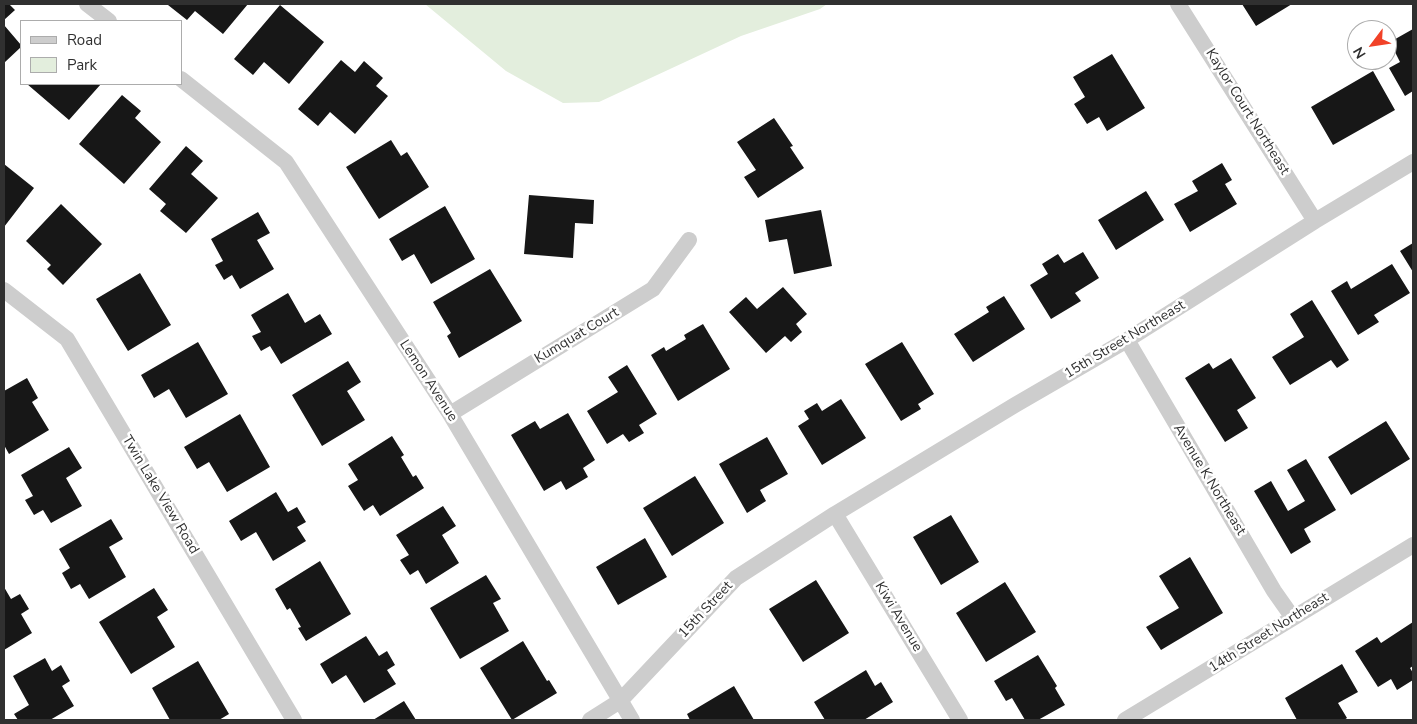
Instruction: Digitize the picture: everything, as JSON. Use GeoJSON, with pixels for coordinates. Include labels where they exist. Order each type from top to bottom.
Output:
{"type":"FeatureCollection","features":[{"type":"Feature","properties":{"kind":"street"},"geometry":{"type":"LineString","coordinates":[[87,4],[108,20]]}},
{"type":"Feature","properties":{"kind":"street","name":"Kaylor Court Northeast"},"geometry":{"type":"LineString","coordinates":[[1178,4],[1315,221]]}},
{"type":"Feature","properties":{"kind":"street","name":"Lemon Avenue"},"geometry":{"type":"LineString","coordinates":[[182,80],[286,162],[450,414],[632,720]]}},
{"type":"Feature","properties":{"kind":"street","name":"15th Street Northeast"},"geometry":{"type":"LineString","coordinates":[[835,514],[1127,340],[1315,221],[1413,162]]}},
{"type":"Feature","properties":{"kind":"street","name":"Kumquat Court"},"geometry":{"type":"LineString","coordinates":[[450,414],[653,289],[689,240]]}},
{"type":"Feature","properties":{"kind":"street","name":"Twin Lake View Road"},"geometry":{"type":"LineString","coordinates":[[4,290],[67,339],[294,720]]}},
{"type":"Feature","properties":{"kind":"street","name":"Avenue K Northeast"},"geometry":{"type":"LineString","coordinates":[[1127,340],[1274,591],[1293,618]]}},
{"type":"Feature","properties":{"kind":"street","name":"15th Street"},"geometry":{"type":"LineString","coordinates":[[590,720],[620,701],[736,578],[835,514]]}},
{"type":"Feature","properties":{"kind":"street","name":"Kiwi Avenue"},"geometry":{"type":"LineString","coordinates":[[835,514],[960,720]]}},
{"type":"Feature","properties":{"kind":"street","name":"14th Street Northeast"},"geometry":{"type":"LineString","coordinates":[[1125,720],[1413,545]]}},
{"type":"Feature","properties":{"kind":"green space"},"geometry":{"type":"Polygon","coordinates":[[[425,4],[827,4],[820,9],[741,36],[599,102],[563,103],[506,71],[425,4]]]}},
{"type":"Feature","properties":{"kind":"building"},"geometry":{"type":"Polygon","coordinates":[[[4,4],[9,4],[15,10],[4,20],[4,4]]]}},
{"type":"Feature","properties":{"kind":"building"},"geometry":{"type":"Polygon","coordinates":[[[169,4],[248,4],[223,34],[195,11],[187,20],[169,4]]]}},
{"type":"Feature","properties":{"kind":"building"},"geometry":{"type":"Polygon","coordinates":[[[1242,4],[1292,4],[1256,26],[1242,4]]]}},
{"type":"Feature","properties":{"kind":"building"},"geometry":{"type":"Polygon","coordinates":[[[280,5],[324,42],[289,84],[264,62],[253,75],[234,59],[280,5]]]}},
{"type":"Feature","properties":{"kind":"building"},"geometry":{"type":"Polygon","coordinates":[[[4,25],[20,44],[20,48],[4,63],[4,25]]]}},
{"type":"Feature","properties":{"kind":"building"},"geometry":{"type":"Polygon","coordinates":[[[1413,29],[1413,91],[1405,96],[1390,70],[1397,70],[1397,64],[1400,62],[1397,56],[1397,38],[1413,29]]]}},
{"type":"Feature","properties":{"kind":"building"},"geometry":{"type":"Polygon","coordinates":[[[1112,54],[1145,108],[1107,131],[1099,117],[1087,124],[1074,104],[1085,97],[1073,77],[1112,54]]]}},
{"type":"Feature","properties":{"kind":"building"},"geometry":{"type":"Polygon","coordinates":[[[341,60],[355,72],[364,61],[383,78],[376,86],[388,96],[355,134],[330,112],[318,126],[298,109],[341,60]]]}},
{"type":"Feature","properties":{"kind":"building"},"geometry":{"type":"Polygon","coordinates":[[[1373,71],[1395,110],[1333,145],[1311,107],[1373,71]]]}},
{"type":"Feature","properties":{"kind":"building"},"geometry":{"type":"Polygon","coordinates":[[[28,85],[100,85],[69,120],[28,85]]]}},
{"type":"Feature","properties":{"kind":"building"},"geometry":{"type":"Polygon","coordinates":[[[122,95],[141,111],[135,118],[161,142],[124,184],[79,144],[122,95]]]}},
{"type":"Feature","properties":{"kind":"building"},"geometry":{"type":"Polygon","coordinates":[[[774,118],[793,146],[790,147],[804,168],[758,198],[744,177],[756,170],[737,142],[774,118]]]}},
{"type":"Feature","properties":{"kind":"building"},"geometry":{"type":"Polygon","coordinates":[[[391,140],[401,156],[407,152],[429,187],[379,219],[346,167],[391,140]]]}},
{"type":"Feature","properties":{"kind":"building"},"geometry":{"type":"Polygon","coordinates":[[[186,146],[203,161],[191,174],[218,198],[186,233],[160,211],[166,204],[149,189],[186,146]]]}},
{"type":"Feature","properties":{"kind":"building"},"geometry":{"type":"Polygon","coordinates":[[[1222,163],[1232,180],[1225,184],[1237,204],[1190,232],[1174,204],[1198,191],[1192,181],[1222,163]]]}},
{"type":"Feature","properties":{"kind":"building"},"geometry":{"type":"Polygon","coordinates":[[[4,164],[34,188],[4,227],[4,164]]]}},
{"type":"Feature","properties":{"kind":"building"},"geometry":{"type":"Polygon","coordinates":[[[1146,191],[1164,220],[1116,250],[1098,220],[1146,191]]]}},
{"type":"Feature","properties":{"kind":"building"},"geometry":{"type":"Polygon","coordinates":[[[529,195],[594,200],[593,224],[575,223],[573,258],[524,254],[529,195]]]}},
{"type":"Feature","properties":{"kind":"building"},"geometry":{"type":"Polygon","coordinates":[[[61,204],[102,244],[63,285],[47,269],[51,265],[26,241],[61,204]]]}},
{"type":"Feature","properties":{"kind":"building"},"geometry":{"type":"Polygon","coordinates":[[[445,206],[475,259],[431,284],[414,254],[402,261],[389,239],[445,206]]]}},
{"type":"Feature","properties":{"kind":"building"},"geometry":{"type":"Polygon","coordinates":[[[821,210],[832,266],[794,274],[787,239],[769,242],[765,220],[821,210]]]}},
{"type":"Feature","properties":{"kind":"building"},"geometry":{"type":"Polygon","coordinates":[[[258,212],[270,233],[257,240],[274,269],[240,289],[232,275],[224,280],[215,265],[223,261],[211,239],[258,212]]]}},
{"type":"Feature","properties":{"kind":"building"},"geometry":{"type":"Polygon","coordinates":[[[1413,243],[1413,272],[1400,251],[1413,243]]]}},
{"type":"Feature","properties":{"kind":"building"},"geometry":{"type":"Polygon","coordinates":[[[1083,252],[1099,278],[1075,293],[1081,301],[1051,319],[1030,285],[1048,274],[1042,264],[1058,254],[1064,263],[1083,252]]]}},
{"type":"Feature","properties":{"kind":"building"},"geometry":{"type":"Polygon","coordinates":[[[1392,264],[1410,293],[1374,315],[1379,322],[1358,335],[1331,291],[1347,281],[1351,289],[1392,264]]]}},
{"type":"Feature","properties":{"kind":"building"},"geometry":{"type":"Polygon","coordinates":[[[490,269],[522,321],[459,358],[447,336],[451,333],[433,302],[490,269]]]}},
{"type":"Feature","properties":{"kind":"building"},"geometry":{"type":"Polygon","coordinates":[[[140,273],[171,325],[128,351],[96,299],[140,273]]]}},
{"type":"Feature","properties":{"kind":"building"},"geometry":{"type":"Polygon","coordinates":[[[783,287],[807,314],[796,324],[802,332],[791,342],[785,336],[766,353],[729,312],[746,297],[757,309],[783,287]]]}},
{"type":"Feature","properties":{"kind":"building"},"geometry":{"type":"Polygon","coordinates":[[[288,293],[305,323],[320,314],[332,334],[281,364],[270,346],[261,351],[252,336],[261,332],[251,315],[288,293]]]}},
{"type":"Feature","properties":{"kind":"building"},"geometry":{"type":"Polygon","coordinates":[[[1004,296],[1025,329],[973,362],[954,334],[989,312],[986,307],[1004,296]]]}},
{"type":"Feature","properties":{"kind":"building"},"geometry":{"type":"Polygon","coordinates":[[[1312,300],[1349,360],[1337,368],[1331,360],[1290,385],[1272,357],[1304,337],[1290,314],[1312,300]]]}},
{"type":"Feature","properties":{"kind":"building"},"geometry":{"type":"Polygon","coordinates":[[[703,324],[730,369],[678,401],[651,355],[664,347],[666,351],[686,339],[684,335],[703,324]]]}},
{"type":"Feature","properties":{"kind":"building"},"geometry":{"type":"Polygon","coordinates":[[[198,342],[228,394],[186,418],[169,389],[154,398],[141,375],[198,342]]]}},
{"type":"Feature","properties":{"kind":"building"},"geometry":{"type":"Polygon","coordinates":[[[902,342],[934,394],[918,404],[921,409],[901,421],[865,364],[902,342]]]}},
{"type":"Feature","properties":{"kind":"building"},"geometry":{"type":"Polygon","coordinates":[[[1231,358],[1256,398],[1237,410],[1248,428],[1225,442],[1185,378],[1209,363],[1213,369],[1231,358]]]}},
{"type":"Feature","properties":{"kind":"building"},"geometry":{"type":"Polygon","coordinates":[[[348,361],[361,382],[347,391],[365,420],[322,446],[292,395],[348,361]]]}},
{"type":"Feature","properties":{"kind":"building"},"geometry":{"type":"Polygon","coordinates":[[[627,365],[657,414],[639,425],[644,433],[629,442],[623,434],[607,444],[587,411],[618,392],[608,377],[627,365]]]}},
{"type":"Feature","properties":{"kind":"building"},"geometry":{"type":"Polygon","coordinates":[[[27,378],[38,398],[32,402],[49,430],[9,454],[4,445],[4,391],[27,378]]]}},
{"type":"Feature","properties":{"kind":"building"},"geometry":{"type":"Polygon","coordinates":[[[841,399],[866,438],[822,465],[798,426],[809,419],[804,411],[817,403],[822,411],[841,399]]]}},
{"type":"Feature","properties":{"kind":"building"},"geometry":{"type":"Polygon","coordinates":[[[568,413],[595,460],[583,468],[588,477],[566,490],[561,481],[544,491],[511,435],[535,421],[540,429],[568,413]]]}},
{"type":"Feature","properties":{"kind":"building"},"geometry":{"type":"Polygon","coordinates":[[[240,414],[270,467],[227,492],[209,462],[197,469],[184,447],[240,414]]]}},
{"type":"Feature","properties":{"kind":"building"},"geometry":{"type":"Polygon","coordinates":[[[1386,421],[1410,459],[1351,495],[1328,457],[1386,421]]]}},
{"type":"Feature","properties":{"kind":"building"},"geometry":{"type":"Polygon","coordinates":[[[392,436],[404,455],[401,457],[413,477],[416,475],[424,488],[380,516],[373,505],[364,511],[348,486],[358,480],[348,464],[392,436]]]}},
{"type":"Feature","properties":{"kind":"building"},"geometry":{"type":"Polygon","coordinates":[[[767,437],[788,474],[760,490],[766,501],[747,513],[719,464],[767,437]]]}},
{"type":"Feature","properties":{"kind":"building"},"geometry":{"type":"Polygon","coordinates":[[[69,447],[82,468],[66,478],[82,506],[51,523],[43,510],[34,515],[25,500],[33,496],[21,475],[69,447]]]}},
{"type":"Feature","properties":{"kind":"building"},"geometry":{"type":"Polygon","coordinates":[[[1306,459],[1336,510],[1304,529],[1311,542],[1291,554],[1254,491],[1271,481],[1288,511],[1305,501],[1287,470],[1306,459]]]}},
{"type":"Feature","properties":{"kind":"building"},"geometry":{"type":"Polygon","coordinates":[[[695,476],[724,523],[672,556],[643,508],[695,476]]]}},
{"type":"Feature","properties":{"kind":"building"},"geometry":{"type":"Polygon","coordinates":[[[276,492],[288,512],[297,507],[306,522],[297,527],[306,541],[273,561],[256,532],[241,541],[229,521],[276,492]]]}},
{"type":"Feature","properties":{"kind":"building"},"geometry":{"type":"Polygon","coordinates":[[[443,506],[456,526],[442,535],[459,563],[426,584],[418,570],[410,575],[400,560],[409,555],[396,535],[443,506]]]}},
{"type":"Feature","properties":{"kind":"building"},"geometry":{"type":"Polygon","coordinates":[[[951,515],[979,562],[941,585],[913,537],[951,515]]]}},
{"type":"Feature","properties":{"kind":"building"},"geometry":{"type":"Polygon","coordinates":[[[111,519],[123,539],[109,547],[126,577],[89,599],[80,584],[71,589],[62,573],[70,568],[59,549],[111,519]]]}},
{"type":"Feature","properties":{"kind":"building"},"geometry":{"type":"Polygon","coordinates":[[[645,538],[667,577],[618,605],[596,567],[645,538]]]}},
{"type":"Feature","properties":{"kind":"building"},"geometry":{"type":"Polygon","coordinates":[[[1190,557],[1223,613],[1161,650],[1146,627],[1179,608],[1159,576],[1190,557]]]}},
{"type":"Feature","properties":{"kind":"building"},"geometry":{"type":"Polygon","coordinates":[[[320,561],[351,614],[306,641],[298,628],[301,627],[290,608],[287,610],[275,589],[320,561]]]}},
{"type":"Feature","properties":{"kind":"building"},"geometry":{"type":"Polygon","coordinates":[[[486,575],[501,599],[493,603],[509,631],[460,659],[430,608],[486,575]]]}},
{"type":"Feature","properties":{"kind":"building"},"geometry":{"type":"Polygon","coordinates":[[[816,580],[849,633],[803,662],[769,609],[816,580]]]}},
{"type":"Feature","properties":{"kind":"building"},"geometry":{"type":"Polygon","coordinates":[[[1005,582],[1036,632],[986,662],[956,613],[1005,582]]]}},
{"type":"Feature","properties":{"kind":"building"},"geometry":{"type":"Polygon","coordinates":[[[4,587],[11,599],[20,594],[29,609],[21,614],[32,633],[4,650],[4,587]]]}},
{"type":"Feature","properties":{"kind":"building"},"geometry":{"type":"Polygon","coordinates":[[[154,588],[168,610],[157,617],[175,647],[131,674],[99,622],[154,588]]]}},
{"type":"Feature","properties":{"kind":"building"},"geometry":{"type":"Polygon","coordinates":[[[1413,622],[1413,666],[1410,668],[1413,673],[1413,680],[1397,690],[1391,679],[1378,687],[1355,651],[1377,637],[1381,643],[1413,622]]]}},
{"type":"Feature","properties":{"kind":"building"},"geometry":{"type":"Polygon","coordinates":[[[366,636],[379,656],[387,651],[395,665],[387,670],[396,684],[364,703],[346,675],[332,684],[320,664],[366,636]]]}},
{"type":"Feature","properties":{"kind":"building"},"geometry":{"type":"Polygon","coordinates":[[[523,641],[547,681],[549,680],[557,693],[512,720],[480,668],[523,641]]]}},
{"type":"Feature","properties":{"kind":"building"},"geometry":{"type":"Polygon","coordinates":[[[1038,655],[1057,686],[1055,688],[1065,705],[1038,720],[1025,720],[1012,698],[1006,701],[994,681],[1038,655]]]}},
{"type":"Feature","properties":{"kind":"building"},"geometry":{"type":"Polygon","coordinates":[[[45,658],[52,671],[61,665],[70,681],[62,686],[74,706],[50,720],[18,720],[14,714],[29,705],[13,676],[45,658]]]}},
{"type":"Feature","properties":{"kind":"building"},"geometry":{"type":"Polygon","coordinates":[[[198,661],[229,714],[219,720],[170,720],[152,688],[198,661]]]}},
{"type":"Feature","properties":{"kind":"building"},"geometry":{"type":"Polygon","coordinates":[[[1342,664],[1358,692],[1338,703],[1347,718],[1344,720],[1297,720],[1285,698],[1342,664]]]}},
{"type":"Feature","properties":{"kind":"building"},"geometry":{"type":"Polygon","coordinates":[[[866,670],[875,686],[881,682],[893,702],[864,720],[825,720],[814,702],[866,670]]]}},
{"type":"Feature","properties":{"kind":"building"},"geometry":{"type":"Polygon","coordinates":[[[734,686],[754,720],[690,720],[687,714],[734,686]]]}},
{"type":"Feature","properties":{"kind":"building"},"geometry":{"type":"Polygon","coordinates":[[[404,701],[416,720],[373,720],[404,701]]]}}]}
